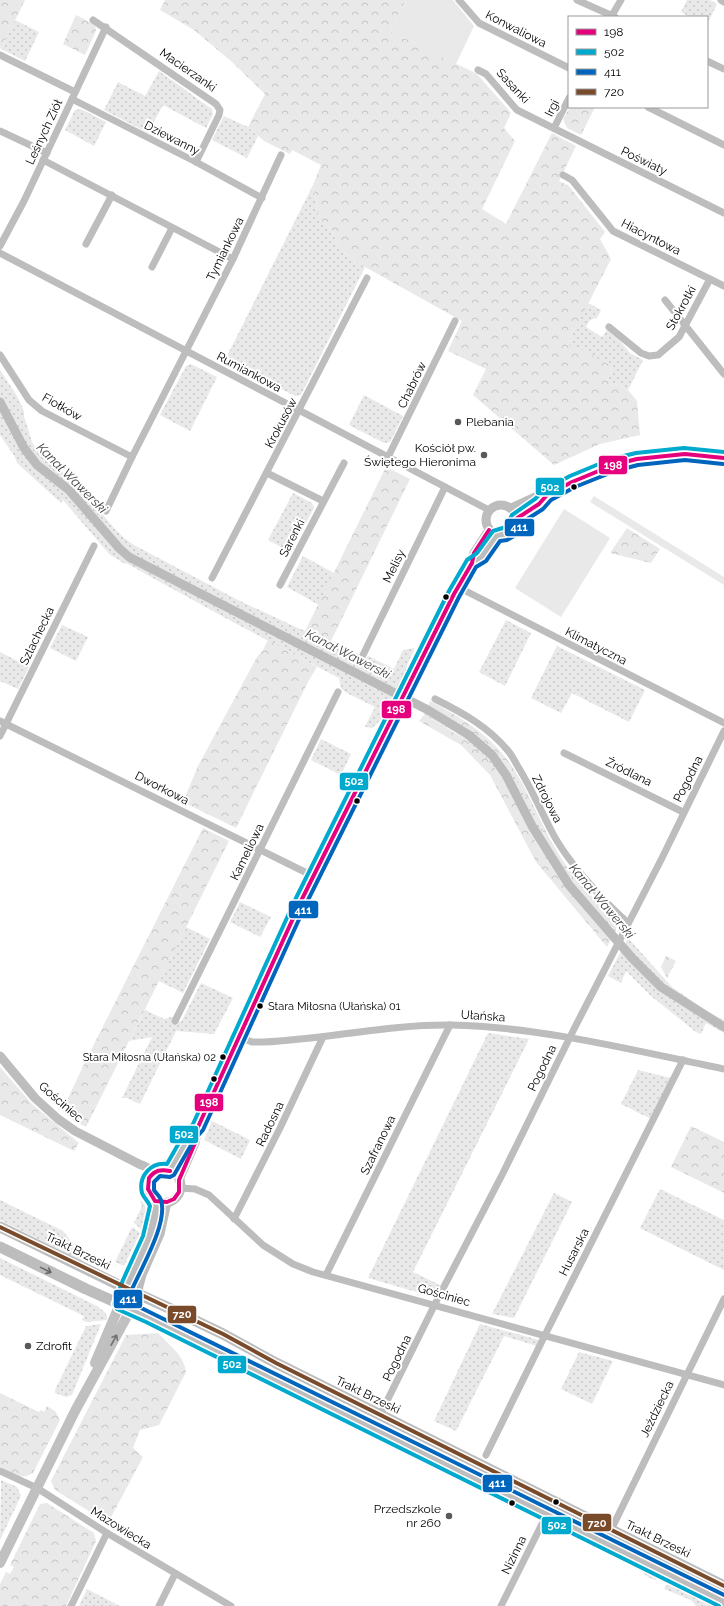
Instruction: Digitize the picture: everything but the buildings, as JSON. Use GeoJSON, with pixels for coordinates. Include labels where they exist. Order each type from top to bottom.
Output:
{"type":"FeatureCollection","features":[{"type":"Feature","properties":{"kind":"main road","name":"Trakt Brzeski"},"geometry":{"type":"LineString","coordinates":[[0,1227],[223,1334],[276,1364],[724,1586]]}},
{"type":"Feature","properties":{"kind":"main road"},"geometry":{"type":"LineString","coordinates":[[0,1247],[149,1317],[724,1602]]}},
{"type":"Feature","properties":{"kind":"main road"},"geometry":{"type":"LineString","coordinates":[[75,1411],[120,1304],[125,1288]]}},
{"type":"Feature","properties":{"kind":"main road"},"geometry":{"type":"LineString","coordinates":[[0,1563],[75,1411],[131,1309],[136,1293]]}},
{"type":"Feature","properties":{"kind":"street","name":"Konwaliowa"},"geometry":{"type":"LineString","coordinates":[[459,0],[479,23],[568,68]]}},
{"type":"Feature","properties":{"kind":"street"},"geometry":{"type":"LineString","coordinates":[[577,0],[611,16]]}},
{"type":"Feature","properties":{"kind":"street"},"geometry":{"type":"LineString","coordinates":[[613,16],[621,0]]}},
{"type":"Feature","properties":{"kind":"street","name":"Macierzanki"},"geometry":{"type":"LineString","coordinates":[[93,20],[106,27],[216,104],[220,110],[219,115],[196,162]]}},
{"type":"Feature","properties":{"kind":"street","name":"Leśnych Ziół"},"geometry":{"type":"LineString","coordinates":[[0,246],[43,160],[106,27]]}},
{"type":"Feature","properties":{"kind":"street","name":"Dziewanny"},"geometry":{"type":"LineString","coordinates":[[0,55],[262,198]]}},
{"type":"Feature","properties":{"kind":"street"},"geometry":{"type":"LineString","coordinates":[[708,61],[724,69]]}},
{"type":"Feature","properties":{"kind":"street","name":"Sasanki"},"geometry":{"type":"LineString","coordinates":[[478,70],[486,74],[517,110],[554,128]]}},
{"type":"Feature","properties":{"kind":"street","name":"Irgi"},"geometry":{"type":"LineString","coordinates":[[554,128],[568,100]]}},
{"type":"Feature","properties":{"kind":"street"},"geometry":{"type":"LineString","coordinates":[[650,108],[724,145]]}},
{"type":"Feature","properties":{"kind":"street","name":"Poświaty"},"geometry":{"type":"LineString","coordinates":[[554,128],[724,213]]}},
{"type":"Feature","properties":{"kind":"street"},"geometry":{"type":"LineString","coordinates":[[0,131],[46,153]]}},
{"type":"Feature","properties":{"kind":"street","name":"Tymiankowa"},"geometry":{"type":"LineString","coordinates":[[186,351],[233,259],[281,155]]}},
{"type":"Feature","properties":{"kind":"street"},"geometry":{"type":"LineString","coordinates":[[43,160],[233,259]]}},
{"type":"Feature","properties":{"kind":"street","name":"Hiacyntowa"},"geometry":{"type":"LineString","coordinates":[[563,175],[572,180],[613,231],[724,286]]}},
{"type":"Feature","properties":{"kind":"street"},"geometry":{"type":"LineString","coordinates":[[86,244],[112,195]]}},
{"type":"Feature","properties":{"kind":"street"},"geometry":{"type":"LineString","coordinates":[[152,267],[172,228]]}},
{"type":"Feature","properties":{"kind":"street","name":"Rumiankowa"},"geometry":{"type":"LineString","coordinates":[[0,253],[489,510]]}},
{"type":"Feature","properties":{"kind":"street","name":"Krokusów"},"geometry":{"type":"LineString","coordinates":[[212,578],[368,278]]}},
{"type":"Feature","properties":{"kind":"street","name":"Stokrotki"},"geometry":{"type":"LineString","coordinates":[[609,327],[632,347],[649,356],[658,355],[679,337],[710,279]]}},
{"type":"Feature","properties":{"kind":"street"},"geometry":{"type":"LineString","coordinates":[[665,300],[724,374]]}},
{"type":"Feature","properties":{"kind":"street","name":"Chabrów"},"geometry":{"type":"LineString","coordinates":[[388,457],[455,321]]}},
{"type":"Feature","properties":{"kind":"street"},"geometry":{"type":"LineString","coordinates":[[106,511],[132,456],[186,351]]}},
{"type":"Feature","properties":{"kind":"street","name":"Fiołków"},"geometry":{"type":"LineString","coordinates":[[0,355],[29,400],[42,411],[132,456]]}},
{"type":"Feature","properties":{"kind":"street"},"geometry":{"type":"LineString","coordinates":[[510,508],[535,497],[547,495],[592,473],[613,465],[637,459],[685,454],[724,458]]}},
{"type":"Feature","properties":{"kind":"street","name":"Sarenki"},"geometry":{"type":"LineString","coordinates":[[280,585],[344,463]]}},
{"type":"Feature","properties":{"kind":"street"},"geometry":{"type":"LineString","coordinates":[[267,473],[323,501]]}},
{"type":"Feature","properties":{"kind":"street","name":"Melisy"},"geometry":{"type":"LineString","coordinates":[[363,655],[445,486]]}},
{"type":"Feature","properties":{"kind":"street"},"geometry":{"type":"LineString","coordinates":[[516,519],[539,504],[547,495]]}},
{"type":"Feature","properties":{"kind":"street"},"geometry":{"type":"LineString","coordinates":[[497,505],[510,508],[516,519],[514,528],[510,532],[502,535],[493,532],[485,520],[489,510],[497,505]]}},
{"type":"Feature","properties":{"kind":"street"},"geometry":{"type":"LineString","coordinates":[[155,1201],[167,1202],[177,1196],[195,1143],[198,1127],[313,876],[458,587],[472,563],[481,557],[493,532]]}},
{"type":"Feature","properties":{"kind":"street","name":"Szlachecka"},"geometry":{"type":"LineString","coordinates":[[0,736],[3,722],[94,546]]}},
{"type":"Feature","properties":{"kind":"street","name":"Klimatyczna"},"geometry":{"type":"LineString","coordinates":[[458,587],[724,723]]}},
{"type":"Feature","properties":{"kind":"street","name":"Kameliowa"},"geometry":{"type":"LineString","coordinates":[[175,1021],[338,692]]}},
{"type":"Feature","properties":{"kind":"street","name":"Zdrojowa"},"geometry":{"type":"LineString","coordinates":[[435,699],[461,712],[486,728],[510,752],[553,834],[578,870],[618,915],[628,923]]}},
{"type":"Feature","properties":{"kind":"street","name":"Dworkowa"},"geometry":{"type":"LineString","coordinates":[[3,722],[313,876]]}},
{"type":"Feature","properties":{"kind":"street","name":"Pogodna"},"geometry":{"type":"LineString","coordinates":[[380,1415],[569,1038],[662,858],[724,731]]}},
{"type":"Feature","properties":{"kind":"street","name":"Źródlana"},"geometry":{"type":"LineString","coordinates":[[564,753],[684,812]]}},
{"type":"Feature","properties":{"kind":"street","name":"Ułańska"},"geometry":{"type":"LineString","coordinates":[[239,1037],[252,1042],[264,1042],[370,1031],[450,1025],[497,1028],[569,1038],[724,1069]]}},
{"type":"Feature","properties":{"kind":"street","name":"Szafranowa"},"geometry":{"type":"LineString","coordinates":[[326,1275],[450,1025]]}},
{"type":"Feature","properties":{"kind":"street","name":"Radosna"},"geometry":{"type":"LineString","coordinates":[[234,1219],[280,1128],[323,1037]]}},
{"type":"Feature","properties":{"kind":"street","name":"Gościniec"},"geometry":{"type":"LineString","coordinates":[[0,1056],[35,1098],[58,1119],[75,1131],[155,1171]]}},
{"type":"Feature","properties":{"kind":"street","name":"Husarska"},"geometry":{"type":"LineString","coordinates":[[486,1455],[544,1336],[683,1060]]}},
{"type":"Feature","properties":{"kind":"street"},"geometry":{"type":"LineString","coordinates":[[170,1171],[189,1137],[198,1127]]}},
{"type":"Feature","properties":{"kind":"street","name":"Gościniec"},"geometry":{"type":"LineString","coordinates":[[139,1164],[141,1171],[149,1178]]}},
{"type":"Feature","properties":{"kind":"street"},"geometry":{"type":"LineString","coordinates":[[125,1288],[150,1237],[156,1214],[155,1201],[148,1192],[147,1188],[149,1178],[155,1171],[170,1171],[176,1175],[180,1184]]}},
{"type":"Feature","properties":{"kind":"street","name":"Gościniec"},"geometry":{"type":"LineString","coordinates":[[180,1184],[201,1190],[215,1200],[260,1243],[293,1264],[326,1275],[724,1385]]}},
{"type":"Feature","properties":{"kind":"street"},"geometry":{"type":"LineString","coordinates":[[136,1293],[142,1275],[160,1234],[167,1202]]}},
{"type":"Feature","properties":{"kind":"street","name":"Jeździecka"},"geometry":{"type":"LineString","coordinates":[[611,1530],[724,1299]]}},
{"type":"Feature","properties":{"kind":"street","name":"Mazowiecka"},"geometry":{"type":"LineString","coordinates":[[0,1471],[37,1488],[174,1574],[231,1606]]}},
{"type":"Feature","properties":{"kind":"street","name":"Nizinna"},"geometry":{"type":"LineString","coordinates":[[501,1606],[546,1514]]}},
{"type":"Feature","properties":{"kind":"street"},"geometry":{"type":"LineString","coordinates":[[71,1606],[107,1533]]}},
{"type":"Feature","properties":{"kind":"street"},"geometry":{"type":"LineString","coordinates":[[159,1606],[174,1574]]}},
{"type":"Feature","properties":{"kind":"green space"},"geometry":{"type":"Polygon","coordinates":[[[0,0],[25,0],[1,49],[0,48],[0,0]]]}},
{"type":"Feature","properties":{"kind":"green space"},"geometry":{"type":"Polygon","coordinates":[[[165,0],[406,0],[390,31],[477,74],[511,113],[504,128],[515,141],[482,209],[506,224],[552,133],[576,146],[559,181],[569,186],[605,232],[600,239],[611,259],[567,345],[581,349],[613,367],[607,380],[628,390],[637,401],[640,435],[600,444],[554,465],[473,395],[486,369],[448,351],[462,321],[365,267],[340,250],[331,229],[319,219],[313,185],[321,165],[292,150],[290,154],[264,141],[248,127],[265,94],[231,61],[194,30],[160,10],[165,0]]]}},
{"type":"Feature","properties":{"kind":"green space"},"geometry":{"type":"Polygon","coordinates":[[[406,0],[453,0],[474,26],[456,64],[390,31],[406,0]]]}},
{"type":"Feature","properties":{"kind":"green space"},"geometry":{"type":"Polygon","coordinates":[[[687,0],[710,0],[717,4],[708,23],[708,16],[688,16],[681,12],[687,0]]]}},
{"type":"Feature","properties":{"kind":"green space"},"geometry":{"type":"Polygon","coordinates":[[[76,15],[95,25],[96,31],[85,55],[63,44],[76,15]]]}},
{"type":"Feature","properties":{"kind":"green space"},"geometry":{"type":"Polygon","coordinates":[[[15,20],[39,32],[25,61],[1,49],[15,20]]]}},
{"type":"Feature","properties":{"kind":"green space"},"geometry":{"type":"Polygon","coordinates":[[[159,71],[212,109],[213,114],[206,128],[163,105],[148,133],[104,110],[118,82],[145,96],[159,71]]]}},
{"type":"Feature","properties":{"kind":"green space"},"geometry":{"type":"Polygon","coordinates":[[[569,108],[594,108],[581,135],[567,128],[563,119],[569,108]]]}},
{"type":"Feature","properties":{"kind":"green space"},"geometry":{"type":"Polygon","coordinates":[[[81,109],[106,122],[94,146],[65,130],[75,110],[81,109]]]}},
{"type":"Feature","properties":{"kind":"green space"},"geometry":{"type":"Polygon","coordinates":[[[224,116],[248,127],[258,136],[247,158],[212,140],[224,116]]]}},
{"type":"Feature","properties":{"kind":"green space"},"geometry":{"type":"Polygon","coordinates":[[[313,185],[319,219],[331,229],[340,250],[365,267],[301,395],[295,396],[225,360],[313,185]]]}},
{"type":"Feature","properties":{"kind":"green space"},"geometry":{"type":"Polygon","coordinates":[[[588,303],[601,310],[597,318],[590,320],[586,327],[602,337],[607,330],[620,341],[630,353],[643,360],[628,390],[607,380],[613,367],[567,345],[588,303]]]}},
{"type":"Feature","properties":{"kind":"green space"},"geometry":{"type":"Polygon","coordinates":[[[191,364],[217,377],[190,431],[160,415],[186,366],[191,364]]]}},
{"type":"Feature","properties":{"kind":"green space"},"geometry":{"type":"Polygon","coordinates":[[[0,370],[17,396],[24,411],[24,416],[32,442],[39,453],[78,485],[114,528],[134,545],[238,600],[298,628],[335,642],[340,648],[354,657],[356,653],[367,658],[368,656],[394,669],[403,650],[415,648],[407,665],[407,670],[392,702],[378,723],[372,728],[365,727],[375,707],[345,692],[341,688],[339,678],[126,563],[125,564],[109,554],[63,500],[61,503],[17,463],[15,457],[0,435],[0,370]]]}},
{"type":"Feature","properties":{"kind":"green space"},"geometry":{"type":"Polygon","coordinates":[[[364,395],[403,416],[390,442],[384,443],[349,425],[364,395]]]}},
{"type":"Feature","properties":{"kind":"green space"},"geometry":{"type":"Polygon","coordinates":[[[386,467],[410,479],[331,641],[305,631],[386,467]]]}},
{"type":"Feature","properties":{"kind":"green space"},"geometry":{"type":"Polygon","coordinates":[[[293,493],[312,503],[314,508],[290,552],[268,540],[293,493]]]}},
{"type":"Feature","properties":{"kind":"green space"},"geometry":{"type":"Polygon","coordinates":[[[594,496],[724,577],[724,585],[590,502],[594,496]]]}},
{"type":"Feature","properties":{"kind":"green space"},"geometry":{"type":"Polygon","coordinates":[[[564,509],[610,538],[561,617],[515,588],[564,509]]]}},
{"type":"Feature","properties":{"kind":"green space"},"geometry":{"type":"Polygon","coordinates":[[[627,528],[660,549],[651,563],[610,553],[627,528]]]}},
{"type":"Feature","properties":{"kind":"green space"},"geometry":{"type":"Polygon","coordinates":[[[303,556],[334,573],[319,605],[287,587],[303,556]]]}},
{"type":"Feature","properties":{"kind":"green space"},"geometry":{"type":"Polygon","coordinates":[[[506,620],[531,633],[505,686],[479,672],[506,620]]]}},
{"type":"Feature","properties":{"kind":"green space"},"geometry":{"type":"Polygon","coordinates":[[[62,625],[88,637],[76,661],[50,648],[62,625]]]}},
{"type":"Feature","properties":{"kind":"green space"},"geometry":{"type":"Polygon","coordinates":[[[268,640],[317,667],[309,680],[236,828],[183,802],[198,766],[257,657],[263,650],[268,640]]]}},
{"type":"Feature","properties":{"kind":"green space"},"geometry":{"type":"Polygon","coordinates":[[[557,646],[645,690],[629,722],[572,693],[561,713],[531,698],[557,646]]]}},
{"type":"Feature","properties":{"kind":"green space"},"geometry":{"type":"Polygon","coordinates":[[[0,652],[29,667],[18,689],[0,681],[0,652]]]}},
{"type":"Feature","properties":{"kind":"green space"},"geometry":{"type":"Polygon","coordinates":[[[430,701],[473,727],[501,752],[523,784],[564,863],[617,926],[615,932],[583,895],[561,865],[548,842],[523,790],[507,765],[491,747],[482,740],[428,706],[430,701]]]}},
{"type":"Feature","properties":{"kind":"green space"},"geometry":{"type":"Polygon","coordinates":[[[428,706],[482,740],[498,754],[507,765],[523,790],[548,842],[561,865],[583,895],[615,932],[611,939],[563,884],[543,855],[507,789],[493,767],[455,732],[424,715],[428,706]]]}},
{"type":"Feature","properties":{"kind":"green space"},"geometry":{"type":"Polygon","coordinates":[[[424,715],[467,741],[480,752],[500,775],[536,843],[551,867],[576,899],[611,939],[607,947],[536,862],[490,775],[461,745],[419,721],[424,715]]]}},
{"type":"Feature","properties":{"kind":"green space"},"geometry":{"type":"Polygon","coordinates":[[[321,739],[351,754],[341,775],[311,760],[321,739]]]}},
{"type":"Feature","properties":{"kind":"green space"},"geometry":{"type":"Polygon","coordinates":[[[203,828],[229,841],[86,1127],[74,1121],[62,1111],[86,1060],[203,828]]]}},
{"type":"Feature","properties":{"kind":"green space"},"geometry":{"type":"Polygon","coordinates":[[[240,902],[271,917],[260,937],[230,922],[240,902]]]}},
{"type":"Feature","properties":{"kind":"green space"},"geometry":{"type":"Polygon","coordinates":[[[186,927],[210,939],[183,993],[159,981],[186,927]]]}},
{"type":"Feature","properties":{"kind":"green space"},"geometry":{"type":"Polygon","coordinates":[[[628,938],[672,987],[708,1012],[724,1020],[724,1033],[706,1023],[701,1034],[696,1032],[651,996],[626,971],[621,983],[608,976],[628,938]]]}},
{"type":"Feature","properties":{"kind":"green space"},"geometry":{"type":"Polygon","coordinates":[[[666,956],[676,961],[667,978],[661,967],[666,956]]]}},
{"type":"Feature","properties":{"kind":"green space"},"geometry":{"type":"Polygon","coordinates":[[[201,983],[233,998],[214,1034],[176,1031],[140,1104],[127,1098],[122,1098],[152,1037],[129,1041],[145,1010],[164,1019],[171,1017],[181,1022],[201,983]]]}},
{"type":"Feature","properties":{"kind":"green space"},"geometry":{"type":"Polygon","coordinates":[[[488,1033],[529,1039],[413,1272],[440,1285],[434,1297],[368,1278],[488,1033]]]}},
{"type":"Feature","properties":{"kind":"green space"},"geometry":{"type":"Polygon","coordinates":[[[0,1067],[32,1104],[79,1143],[74,1151],[0,1115],[0,1067]]]}},
{"type":"Feature","properties":{"kind":"green space"},"geometry":{"type":"Polygon","coordinates":[[[638,1070],[671,1078],[651,1119],[621,1104],[638,1070]]]}},
{"type":"Feature","properties":{"kind":"green space"},"geometry":{"type":"Polygon","coordinates":[[[212,1121],[250,1140],[241,1159],[204,1140],[212,1121]]]}},
{"type":"Feature","properties":{"kind":"green space"},"geometry":{"type":"Polygon","coordinates":[[[691,1126],[724,1142],[724,1193],[671,1167],[691,1126]]]}},
{"type":"Feature","properties":{"kind":"green space"},"geometry":{"type":"Polygon","coordinates":[[[660,1189],[724,1220],[724,1270],[640,1228],[660,1189]]]}},
{"type":"Feature","properties":{"kind":"green space"},"geometry":{"type":"Polygon","coordinates":[[[554,1193],[572,1202],[514,1318],[492,1314],[554,1193]]]}},
{"type":"Feature","properties":{"kind":"green space"},"geometry":{"type":"Polygon","coordinates":[[[0,1200],[63,1231],[84,1262],[0,1220],[0,1200]]]}},
{"type":"Feature","properties":{"kind":"green space"},"geometry":{"type":"Polygon","coordinates":[[[140,1200],[145,1206],[146,1210],[141,1229],[134,1223],[142,1206],[140,1200]]]}},
{"type":"Feature","properties":{"kind":"green space"},"geometry":{"type":"Polygon","coordinates":[[[132,1227],[140,1233],[124,1266],[115,1262],[132,1227]]]}},
{"type":"Feature","properties":{"kind":"green space"},"geometry":{"type":"Polygon","coordinates":[[[0,1258],[97,1306],[106,1314],[107,1320],[86,1322],[82,1320],[84,1316],[0,1275],[0,1258]]]}},
{"type":"Feature","properties":{"kind":"green space"},"geometry":{"type":"Polygon","coordinates":[[[101,1324],[72,1395],[66,1397],[55,1393],[55,1390],[86,1326],[101,1324]]]}},
{"type":"Feature","properties":{"kind":"green space"},"geometry":{"type":"Polygon","coordinates":[[[480,1324],[539,1340],[537,1346],[504,1336],[456,1431],[434,1421],[480,1324]]]}},
{"type":"Feature","properties":{"kind":"green space"},"geometry":{"type":"Polygon","coordinates":[[[158,1333],[179,1355],[185,1366],[186,1372],[159,1425],[140,1430],[133,1448],[143,1457],[108,1523],[55,1490],[51,1481],[126,1335],[158,1333]]]}},
{"type":"Feature","properties":{"kind":"green space"},"geometry":{"type":"Polygon","coordinates":[[[579,1352],[613,1361],[592,1404],[561,1389],[579,1352]]]}},
{"type":"Feature","properties":{"kind":"green space"},"geometry":{"type":"Polygon","coordinates":[[[0,1393],[39,1412],[41,1410],[44,1412],[47,1406],[55,1411],[60,1420],[33,1473],[29,1475],[16,1475],[0,1467],[0,1393]]]}},
{"type":"Feature","properties":{"kind":"green space"},"geometry":{"type":"Polygon","coordinates":[[[1,1480],[17,1487],[21,1496],[0,1540],[1,1480]]]}},
{"type":"Feature","properties":{"kind":"green space"},"geometry":{"type":"Polygon","coordinates":[[[47,1503],[94,1533],[96,1541],[66,1606],[0,1606],[0,1584],[6,1572],[10,1574],[14,1567],[10,1565],[40,1504],[47,1503]]]}},
{"type":"Feature","properties":{"kind":"green space"},"geometry":{"type":"Polygon","coordinates":[[[616,1538],[685,1572],[685,1574],[683,1576],[615,1542],[616,1538]]]}},
{"type":"Feature","properties":{"kind":"green space"},"geometry":{"type":"Polygon","coordinates":[[[602,1549],[654,1573],[658,1579],[655,1580],[648,1577],[636,1567],[602,1549]]]}},
{"type":"Feature","properties":{"kind":"green space"},"geometry":{"type":"Polygon","coordinates":[[[673,1582],[695,1598],[712,1606],[696,1606],[691,1600],[664,1589],[668,1583],[673,1582]]]}},
{"type":"Feature","properties":{"kind":"green space"},"geometry":{"type":"Polygon","coordinates":[[[87,1589],[120,1606],[79,1606],[87,1589]]]}},
{"type":"Feature","properties":{"kind":"waterway","name":"Kanał Wawerski"},"geometry":{"type":"LineString","coordinates":[[0,402],[24,448],[37,465],[69,490],[119,548],[129,557],[428,710],[469,735],[492,755],[506,775],[532,826],[569,885],[632,958],[661,987],[724,1027]]}},
{"type":"Feature","properties":{"kind":"transit line","name":"502"},"geometry":{"type":"LineString","coordinates":[[719,1606],[117,1309],[114,1304],[143,1236],[150,1206],[142,1193],[141,1187],[144,1176],[147,1171],[156,1165],[167,1164],[184,1134],[193,1124],[296,898],[449,591],[467,560],[477,553],[493,531],[506,527],[512,515],[535,499],[544,490],[570,476],[611,459],[636,453],[684,448],[724,452]]}},
{"type":"Feature","properties":{"kind":"transit line","name":"198"},"geometry":{"type":"LineString","coordinates":[[516,519],[539,504],[547,495],[572,482],[613,465],[637,459],[685,454],[724,458]]}},
{"type":"Feature","properties":{"kind":"transit line","name":"411"},"geometry":{"type":"LineString","coordinates":[[723,464],[685,460],[638,465],[615,471],[575,487],[551,500],[543,509],[521,523],[514,536],[507,540],[500,541],[486,561],[476,567],[459,597],[306,904],[203,1130],[194,1140],[174,1175],[170,1177],[160,1176],[154,1182],[154,1190],[161,1200],[162,1210],[160,1223],[156,1236],[127,1301],[724,1595]]}},
{"type":"Feature","properties":{"kind":"transit line","name":"198"},"geometry":{"type":"LineString","coordinates":[[170,1171],[158,1171],[149,1178],[148,1189],[155,1201],[167,1202],[174,1199],[179,1192],[179,1180],[195,1143],[198,1127],[301,901],[454,594],[472,563],[474,553],[489,530]]}},
{"type":"Feature","properties":{"kind":"transit line","name":"720"},"geometry":{"type":"LineString","coordinates":[[0,1227],[223,1334],[276,1363],[724,1586]]}},
{"type":"Feature","properties":{"kind":"place","name":"Plebania"},"geometry":{"type":"Point","coordinates":[458,422]}},
{"type":"Feature","properties":{"kind":"place","name":"Kościół pw. Świętego Hieronima"},"geometry":{"type":"Point","coordinates":[484,455]}},
{"type":"Feature","properties":{"kind":"place","name":"Stara Miłosna (Ułańska) 01"},"geometry":{"type":"Point","coordinates":[260,1006]}},
{"type":"Feature","properties":{"kind":"place","name":"Stara Miłosna (Ułańska) 02"},"geometry":{"type":"Point","coordinates":[223,1057]}},
{"type":"Feature","properties":{"kind":"place","name":"Zdrofit"},"geometry":{"type":"Point","coordinates":[28,1346]}},
{"type":"Feature","properties":{"kind":"place","name":"Przedszkole nr 260"},"geometry":{"type":"Point","coordinates":[449,1516]}}]}
